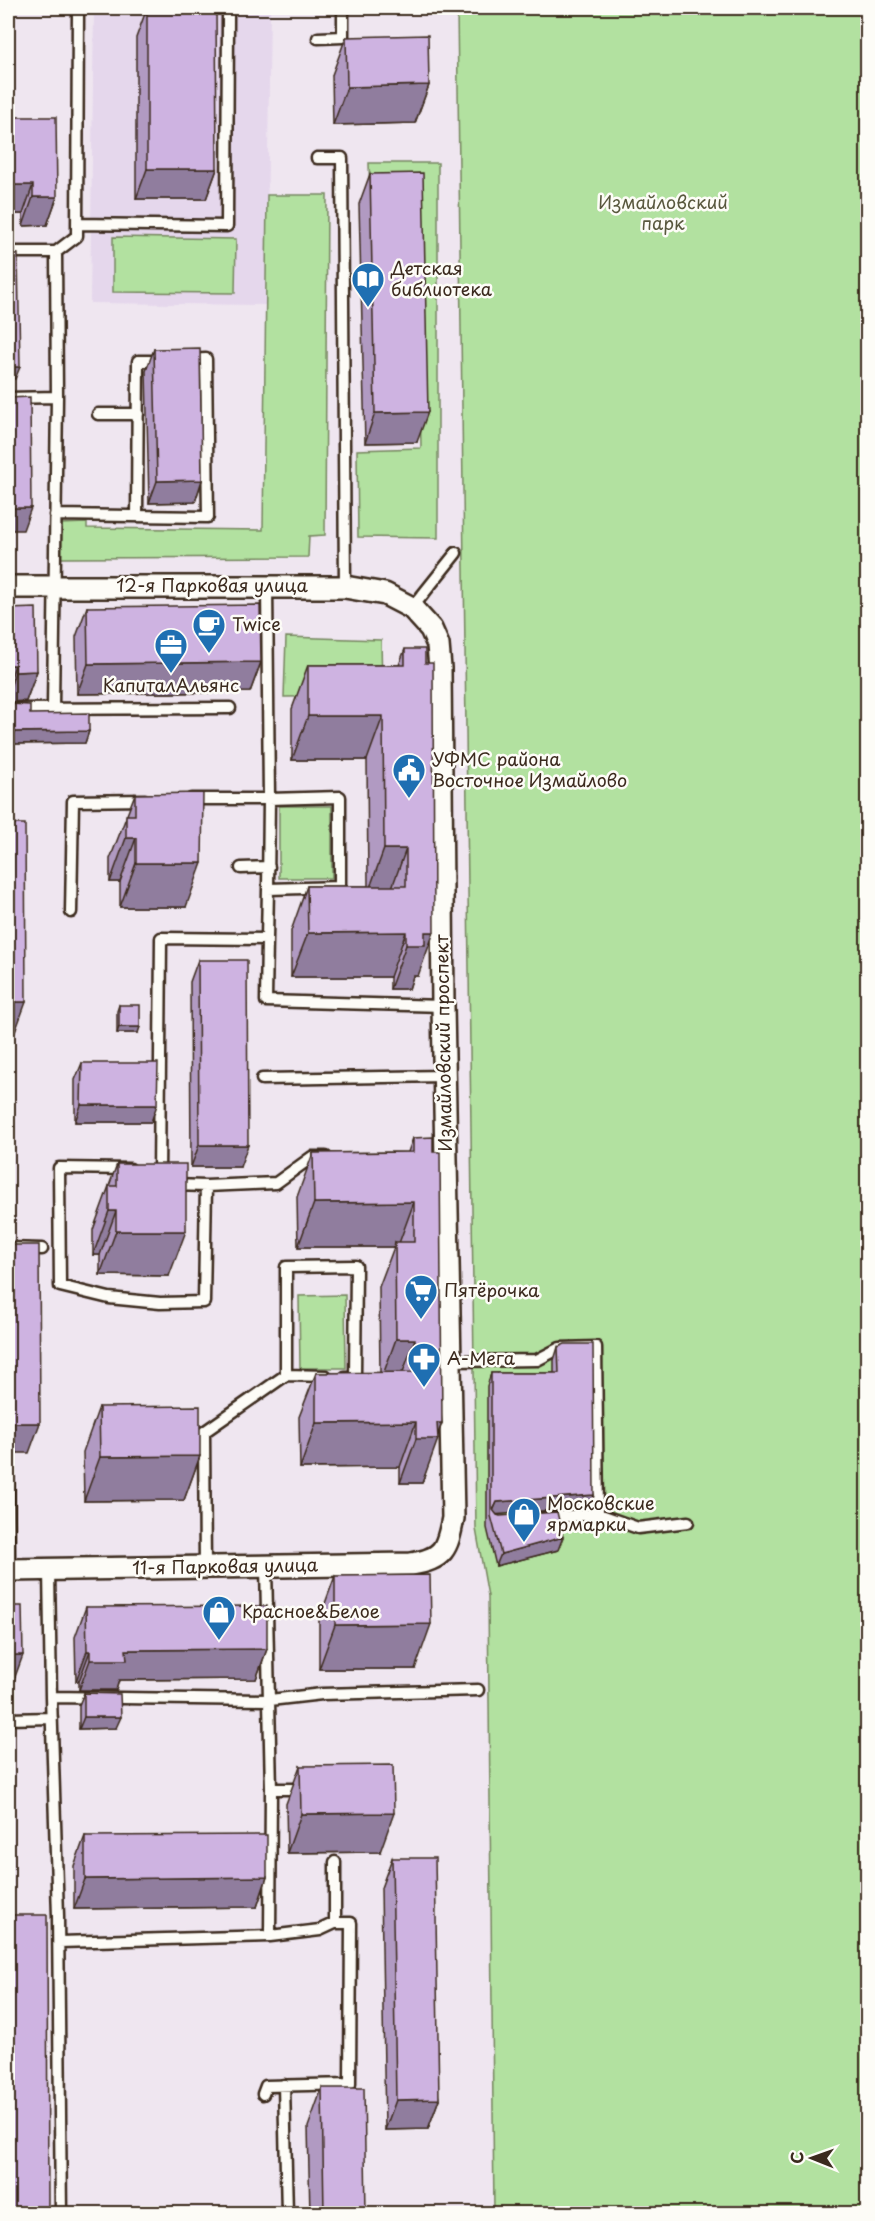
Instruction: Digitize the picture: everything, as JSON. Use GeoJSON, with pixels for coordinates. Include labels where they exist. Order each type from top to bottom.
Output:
{"type":"FeatureCollection","features":[{"type":"Feature","properties":{"kind":"street","name":"12-я Парковая улица"},"geometry":{"type":"LineString","coordinates":[[8,587],[345,587],[385,594],[412,608]]}},
{"type":"Feature","properties":{"kind":"street","name":"Измайловский проспект"},"geometry":{"type":"LineString","coordinates":[[412,608],[431,629],[438,645],[445,1076],[439,1155],[449,1361],[453,1518],[449,1540],[440,1555]]}},
{"type":"Feature","properties":{"kind":"street","name":"11-я Парковая улица"},"geometry":{"type":"LineString","coordinates":[[8,1570],[411,1564],[428,1561],[440,1555]]}},
{"type":"Feature","properties":{"kind":"lane"},"geometry":{"type":"LineString","coordinates":[[8,252],[56,252],[77,236],[78,8]]}},
{"type":"Feature","properties":{"kind":"lane"},"geometry":{"type":"LineString","coordinates":[[318,38],[343,37],[343,8]]}},
{"type":"Feature","properties":{"kind":"lane"},"geometry":{"type":"LineString","coordinates":[[77,224],[227,226],[228,16]]}},
{"type":"Feature","properties":{"kind":"lane"},"geometry":{"type":"LineString","coordinates":[[317,158],[342,158],[345,587]]}},
{"type":"Feature","properties":{"kind":"lane"},"geometry":{"type":"LineString","coordinates":[[53,708],[57,398],[56,252]]}},
{"type":"Feature","properties":{"kind":"lane"},"geometry":{"type":"LineString","coordinates":[[55,514],[137,516],[208,517],[206,359],[138,361],[137,516]]}},
{"type":"Feature","properties":{"kind":"lane"},"geometry":{"type":"LineString","coordinates":[[8,398],[57,398]]}},
{"type":"Feature","properties":{"kind":"lane"},"geometry":{"type":"LineString","coordinates":[[98,414],[138,414]]}},
{"type":"Feature","properties":{"kind":"lane"},"geometry":{"type":"LineString","coordinates":[[412,608],[456,553]]}},
{"type":"Feature","properties":{"kind":"lane"},"geometry":{"type":"LineString","coordinates":[[267,586],[269,867],[266,1001],[443,1005]]}},
{"type":"Feature","properties":{"kind":"lane"},"geometry":{"type":"LineString","coordinates":[[8,709],[230,708]]}},
{"type":"Feature","properties":{"kind":"lane"},"geometry":{"type":"LineString","coordinates":[[177,800],[340,797],[340,887],[268,889]]}},
{"type":"Feature","properties":{"kind":"lane"},"geometry":{"type":"LineString","coordinates":[[71,912],[73,801],[154,800]]}},
{"type":"Feature","properties":{"kind":"lane"},"geometry":{"type":"LineString","coordinates":[[242,868],[269,867]]}},
{"type":"Feature","properties":{"kind":"lane"},"geometry":{"type":"LineString","coordinates":[[159,1185],[161,938],[267,939]]}},
{"type":"Feature","properties":{"kind":"lane"},"geometry":{"type":"LineString","coordinates":[[262,1079],[445,1076]]}},
{"type":"Feature","properties":{"kind":"lane"},"geometry":{"type":"LineString","coordinates":[[206,1186],[204,1302],[160,1303],[109,1298],[60,1286],[59,1168],[136,1168],[159,1185],[206,1186],[276,1183],[312,1157],[334,1157]]}},
{"type":"Feature","properties":{"kind":"lane"},"geometry":{"type":"LineString","coordinates":[[8,1248],[42,1249]]}},
{"type":"Feature","properties":{"kind":"lane"},"geometry":{"type":"LineString","coordinates":[[205,1568],[199,1430],[286,1375],[355,1377],[356,1266],[286,1267],[286,1375]]}},
{"type":"Feature","properties":{"kind":"lane"},"geometry":{"type":"LineString","coordinates":[[449,1361],[537,1359],[560,1348],[596,1347],[598,1514]]}},
{"type":"Feature","properties":{"kind":"lane"},"geometry":{"type":"LineString","coordinates":[[8,1466],[8,1570]]}},
{"type":"Feature","properties":{"kind":"lane"},"geometry":{"type":"LineString","coordinates":[[530,1519],[598,1514],[638,1528],[688,1522]]}},
{"type":"Feature","properties":{"kind":"lane"},"geometry":{"type":"LineString","coordinates":[[266,1567],[271,1790],[270,1936]]}},
{"type":"Feature","properties":{"kind":"lane"},"geometry":{"type":"LineString","coordinates":[[49,1570],[53,1916],[58,1942],[61,2214]]}},
{"type":"Feature","properties":{"kind":"lane"},"geometry":{"type":"LineString","coordinates":[[51,1697],[270,1700],[322,1694],[478,1690]]}},
{"type":"Feature","properties":{"kind":"lane"},"geometry":{"type":"LineString","coordinates":[[8,1719],[52,1718]]}},
{"type":"Feature","properties":{"kind":"lane"},"geometry":{"type":"LineString","coordinates":[[271,1790],[317,1789]]}},
{"type":"Feature","properties":{"kind":"lane"},"geometry":{"type":"LineString","coordinates":[[335,1862],[335,1923]]}},
{"type":"Feature","properties":{"kind":"lane"},"geometry":{"type":"LineString","coordinates":[[58,1942],[270,1936],[320,1930],[335,1923],[351,1923],[351,2084],[266,2086],[263,2094]]}},
{"type":"Feature","properties":{"kind":"lane"},"geometry":{"type":"LineString","coordinates":[[284,2085],[287,2214]]}},
{"type":"Feature","properties":{"kind":"shaded area"},"geometry":{"type":"Polygon","coordinates":[[[94,8],[270,8],[266,305],[90,303],[94,8]]]}},
{"type":"Feature","properties":{"kind":"green space","name":"Измайловский парк"},"geometry":{"type":"Polygon","coordinates":[[[457,8],[867,8],[867,2213],[494,2213],[488,1596],[476,1529],[457,8]]]}},
{"type":"Feature","properties":{"kind":"green space"},"geometry":{"type":"Polygon","coordinates":[[[369,163],[438,163],[438,538],[358,537],[357,450],[421,448],[417,196],[370,198],[369,163]]]}},
{"type":"Feature","properties":{"kind":"green space"},"geometry":{"type":"Polygon","coordinates":[[[267,195],[327,195],[325,535],[309,536],[308,557],[60,558],[60,524],[87,523],[87,528],[263,530],[267,195]]]}},
{"type":"Feature","properties":{"kind":"green space"},"geometry":{"type":"Polygon","coordinates":[[[113,237],[236,239],[235,293],[113,292],[113,237]]]}},
{"type":"Feature","properties":{"kind":"green space"},"geometry":{"type":"Polygon","coordinates":[[[286,637],[381,640],[382,687],[378,696],[284,697],[286,637]]]}},
{"type":"Feature","properties":{"kind":"green space"},"geometry":{"type":"Polygon","coordinates":[[[279,806],[332,806],[332,878],[279,878],[279,806]]]}},
{"type":"Feature","properties":{"kind":"green space"},"geometry":{"type":"Polygon","coordinates":[[[345,1295],[346,1368],[300,1368],[299,1296],[345,1295]]]}},
{"type":"Feature","properties":{"kind":"building"},"geometry":{"type":"Polygon","coordinates":[[[147,8],[216,8],[217,169],[147,169],[147,8]]]}},
{"type":"Feature","properties":{"kind":"building"},"geometry":{"type":"Polygon","coordinates":[[[428,35],[429,85],[347,87],[346,37],[428,35]]]}},
{"type":"Feature","properties":{"kind":"building"},"geometry":{"type":"Polygon","coordinates":[[[8,117],[56,117],[57,197],[33,197],[33,185],[8,185],[8,117]]]}},
{"type":"Feature","properties":{"kind":"building"},"geometry":{"type":"Polygon","coordinates":[[[423,173],[428,412],[375,413],[370,174],[423,173]]]}},
{"type":"Feature","properties":{"kind":"building"},"geometry":{"type":"Polygon","coordinates":[[[8,254],[18,254],[20,367],[8,367],[8,254]]]}},
{"type":"Feature","properties":{"kind":"building"},"geometry":{"type":"Polygon","coordinates":[[[200,348],[202,480],[157,481],[154,349],[200,348]]]}},
{"type":"Feature","properties":{"kind":"building"},"geometry":{"type":"Polygon","coordinates":[[[30,397],[31,508],[8,508],[8,398],[30,397]]]}},
{"type":"Feature","properties":{"kind":"building"},"geometry":{"type":"Polygon","coordinates":[[[260,605],[261,662],[88,664],[87,607],[260,605]]]}},
{"type":"Feature","properties":{"kind":"building"},"geometry":{"type":"Polygon","coordinates":[[[36,608],[37,671],[15,672],[15,665],[8,665],[8,609],[36,608]]]}},
{"type":"Feature","properties":{"kind":"building"},"geometry":{"type":"Polygon","coordinates":[[[405,649],[425,649],[425,663],[433,663],[434,932],[425,932],[425,945],[406,945],[406,932],[308,933],[307,886],[406,886],[406,849],[384,849],[383,716],[308,716],[308,665],[405,665],[405,649]]]}},
{"type":"Feature","properties":{"kind":"building"},"geometry":{"type":"Polygon","coordinates":[[[9,704],[30,705],[30,714],[89,713],[89,731],[9,732],[9,704]]]}},
{"type":"Feature","properties":{"kind":"building"},"geometry":{"type":"Polygon","coordinates":[[[203,793],[202,863],[136,863],[136,838],[126,838],[126,815],[135,815],[135,794],[203,793]]]}},
{"type":"Feature","properties":{"kind":"building"},"geometry":{"type":"Polygon","coordinates":[[[8,824],[25,824],[26,1002],[8,1002],[8,824]]]}},
{"type":"Feature","properties":{"kind":"building"},"geometry":{"type":"Polygon","coordinates":[[[198,960],[247,960],[248,1145],[199,1145],[198,960]]]}},
{"type":"Feature","properties":{"kind":"building"},"geometry":{"type":"Polygon","coordinates":[[[119,1005],[140,1005],[140,1027],[119,1027],[119,1005]]]}},
{"type":"Feature","properties":{"kind":"building"},"geometry":{"type":"Polygon","coordinates":[[[82,1063],[158,1063],[157,1105],[81,1105],[82,1063]]]}},
{"type":"Feature","properties":{"kind":"building"},"geometry":{"type":"Polygon","coordinates":[[[433,1137],[433,1152],[440,1152],[442,1423],[437,1423],[438,1439],[416,1439],[416,1422],[316,1423],[316,1373],[415,1372],[415,1339],[396,1339],[395,1242],[414,1242],[414,1202],[314,1203],[313,1153],[413,1152],[413,1138],[433,1137]]]}},
{"type":"Feature","properties":{"kind":"building"},"geometry":{"type":"Polygon","coordinates":[[[117,1164],[186,1164],[186,1231],[116,1231],[116,1211],[109,1211],[109,1186],[117,1186],[117,1164]]]}},
{"type":"Feature","properties":{"kind":"building"},"geometry":{"type":"Polygon","coordinates":[[[8,1245],[39,1245],[40,1423],[8,1423],[8,1245]]]}},
{"type":"Feature","properties":{"kind":"building"},"geometry":{"type":"Polygon","coordinates":[[[565,1344],[593,1344],[594,1495],[497,1502],[493,1510],[500,1516],[557,1512],[563,1537],[501,1554],[491,1516],[491,1373],[559,1373],[558,1347],[565,1344]]]}},
{"type":"Feature","properties":{"kind":"building"},"geometry":{"type":"Polygon","coordinates":[[[200,1406],[200,1456],[100,1457],[99,1407],[200,1406]]]}},
{"type":"Feature","properties":{"kind":"building"},"geometry":{"type":"Polygon","coordinates":[[[430,1575],[431,1624],[335,1625],[335,1576],[430,1575]]]}},
{"type":"Feature","properties":{"kind":"building"},"geometry":{"type":"Polygon","coordinates":[[[8,1606],[22,1606],[23,1655],[8,1655],[8,1606]]]}},
{"type":"Feature","properties":{"kind":"building"},"geometry":{"type":"Polygon","coordinates":[[[267,1606],[267,1649],[126,1650],[127,1660],[90,1660],[90,1651],[87,1651],[86,1607],[267,1606]]]}},
{"type":"Feature","properties":{"kind":"building"},"geometry":{"type":"Polygon","coordinates":[[[84,1693],[120,1694],[121,1717],[84,1717],[84,1693]]]}},
{"type":"Feature","properties":{"kind":"building"},"geometry":{"type":"Polygon","coordinates":[[[393,1765],[394,1813],[301,1814],[300,1766],[393,1765]]]}},
{"type":"Feature","properties":{"kind":"building"},"geometry":{"type":"Polygon","coordinates":[[[267,1835],[267,1877],[85,1879],[85,1836],[267,1835]]]}},
{"type":"Feature","properties":{"kind":"building"},"geometry":{"type":"Polygon","coordinates":[[[392,1858],[435,1858],[439,2099],[396,2100],[392,1858]]]}},
{"type":"Feature","properties":{"kind":"building"},"geometry":{"type":"Polygon","coordinates":[[[8,1915],[47,1915],[48,2214],[8,2214],[8,1915]]]}},
{"type":"Feature","properties":{"kind":"building"},"geometry":{"type":"Polygon","coordinates":[[[322,2088],[364,2088],[366,2214],[324,2214],[322,2088]]]}},
{"type":"Feature","properties":{"kind":"place","name":"Детская библиотека"},"geometry":{"type":"Point","coordinates":[368,308]}},
{"type":"Feature","properties":{"kind":"place","name":"Twice"},"geometry":{"type":"Point","coordinates":[209,654]}},
{"type":"Feature","properties":{"kind":"place","name":"КапиталАльянс"},"geometry":{"type":"Point","coordinates":[171,674]}},
{"type":"Feature","properties":{"kind":"place","name":"УФМС района Восточное Измайлово"},"geometry":{"type":"Point","coordinates":[409,799]}},
{"type":"Feature","properties":{"kind":"place","name":"Пятёрочка"},"geometry":{"type":"Point","coordinates":[421,1320]}},
{"type":"Feature","properties":{"kind":"place","name":"А-Мега"},"geometry":{"type":"Point","coordinates":[424,1388]}},
{"type":"Feature","properties":{"kind":"place","name":"Московские ярмарки"},"geometry":{"type":"Point","coordinates":[524,1543]}},
{"type":"Feature","properties":{"kind":"place","name":"Красное&Белое"},"geometry":{"type":"Point","coordinates":[219,1641]}}]}
